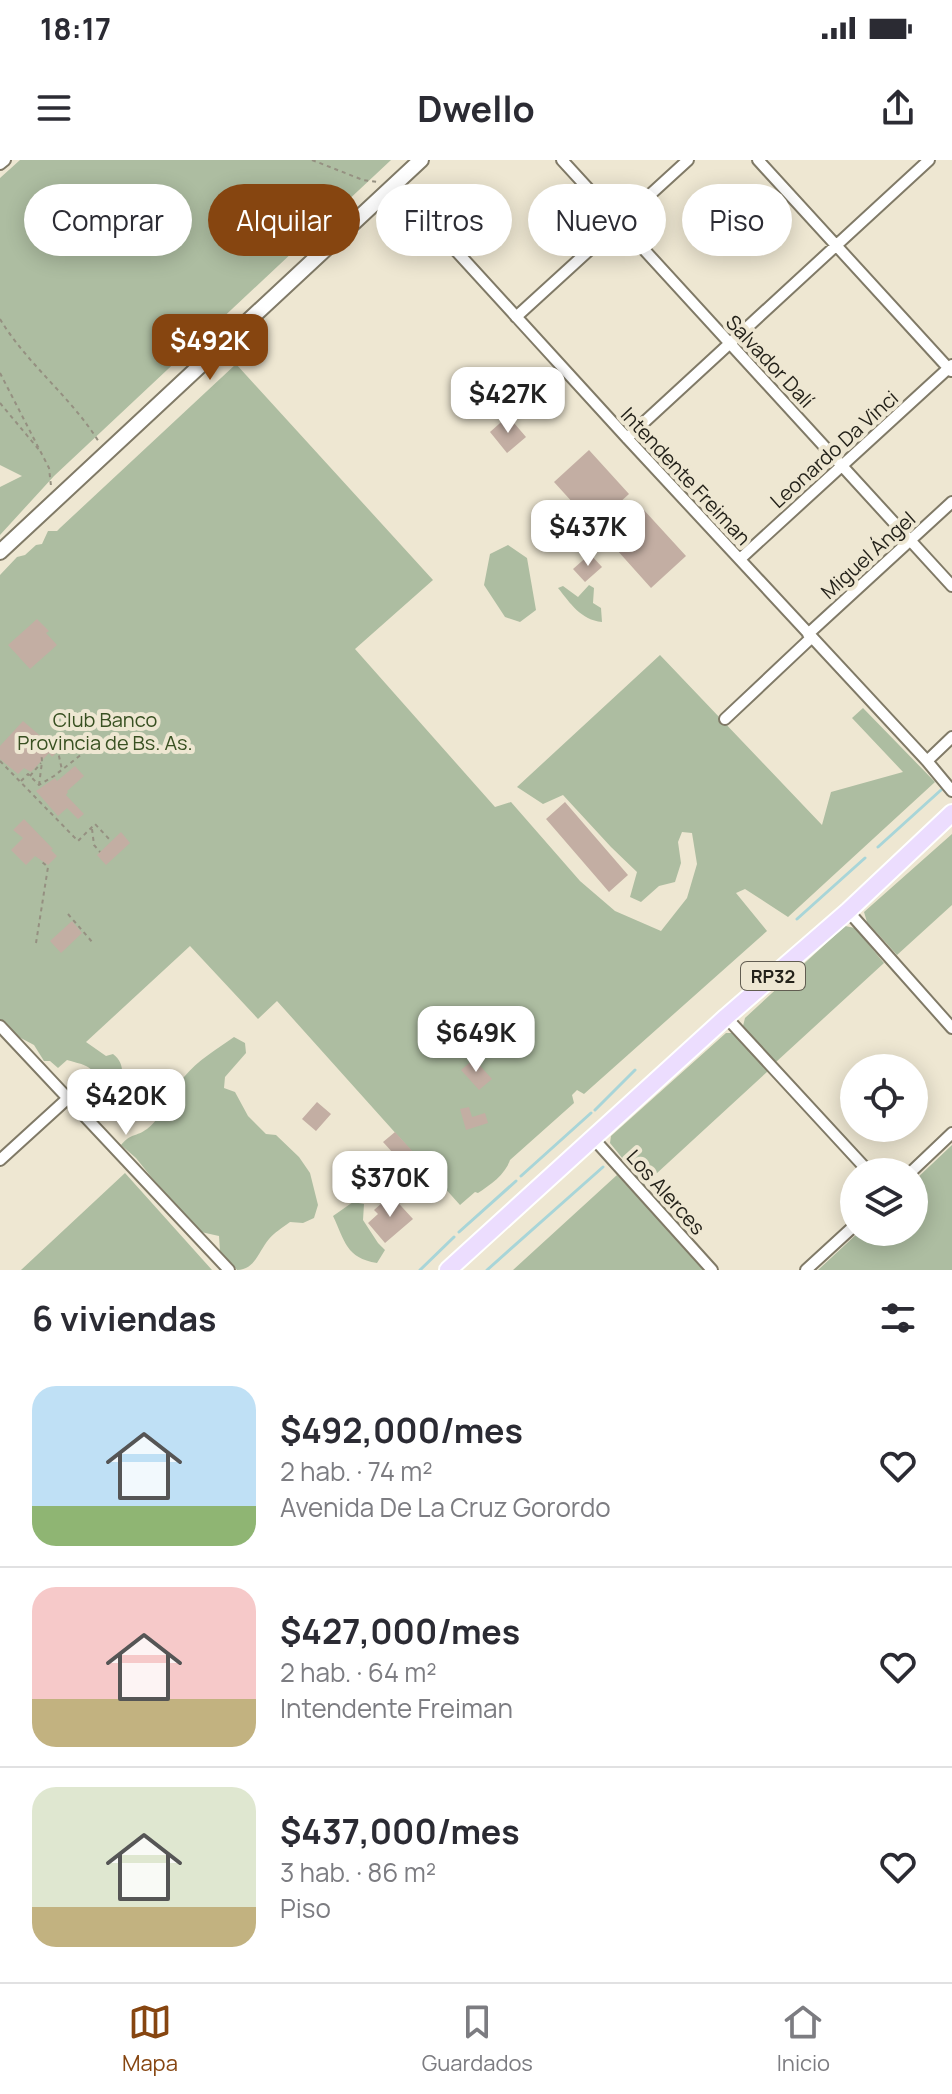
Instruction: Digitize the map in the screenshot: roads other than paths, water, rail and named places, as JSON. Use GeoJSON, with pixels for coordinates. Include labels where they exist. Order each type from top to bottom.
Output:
{"type":"FeatureCollection","features":[{"type":"Feature","properties":{"kind":"main road"},"geometry":{"type":"LineString","coordinates":[[395,184],[421,160]]}},
{"type":"Feature","properties":{"kind":"main road"},"geometry":{"type":"LineString","coordinates":[[0,552],[376,202]]}},
{"type":"Feature","properties":{"kind":"main road","name":"RP32"},"geometry":{"type":"LineString","coordinates":[[448,1270],[726,1017],[848,911],[952,813]]}},
{"type":"Feature","properties":{"kind":"street"},"geometry":{"type":"LineString","coordinates":[[0,164],[5,160]]}},
{"type":"Feature","properties":{"kind":"street","name":"Salvador Dalí"},"geometry":{"type":"LineString","coordinates":[[562,160],[584,184]]}},
{"type":"Feature","properties":{"kind":"street"},"geometry":{"type":"LineString","coordinates":[[662,184],[688,160]]}},
{"type":"Feature","properties":{"kind":"street"},"geometry":{"type":"LineString","coordinates":[[758,160],[951,368]]}},
{"type":"Feature","properties":{"kind":"street"},"geometry":{"type":"LineString","coordinates":[[627,438],[929,160]]}},
{"type":"Feature","properties":{"kind":"street","name":"Intendente Freiman"},"geometry":{"type":"LineString","coordinates":[[461,256],[952,791]]}},
{"type":"Feature","properties":{"kind":"street"},"geometry":{"type":"LineString","coordinates":[[516,317],[583,256]]}},
{"type":"Feature","properties":{"kind":"street","name":"Salvador Dalí"},"geometry":{"type":"LineString","coordinates":[[650,256],[952,586]]}},
{"type":"Feature","properties":{"kind":"street","name":"Leonardo Da Vinci"},"geometry":{"type":"LineString","coordinates":[[740,559],[951,368]]}},
{"type":"Feature","properties":{"kind":"street","name":"Miguel Ángel"},"geometry":{"type":"LineString","coordinates":[[725,719],[952,502]]}},
{"type":"Feature","properties":{"kind":"street"},"geometry":{"type":"LineString","coordinates":[[927,761],[952,737]]}},
{"type":"Feature","properties":{"kind":"street"},"geometry":{"type":"LineString","coordinates":[[848,911],[952,1028]]}},
{"type":"Feature","properties":{"kind":"street"},"geometry":{"type":"LineString","coordinates":[[726,1017],[856,1158]]}},
{"type":"Feature","properties":{"kind":"street"},"geometry":{"type":"LineString","coordinates":[[0,1026],[229,1270]]}},
{"type":"Feature","properties":{"kind":"street"},"geometry":{"type":"LineString","coordinates":[[0,1160],[67,1099]]}},
{"type":"Feature","properties":{"kind":"street"},"geometry":{"type":"LineString","coordinates":[[926,1158],[952,1133]]}},
{"type":"Feature","properties":{"kind":"street","name":"Los Alerces"},"geometry":{"type":"LineString","coordinates":[[593,1138],[712,1270]]}},
{"type":"Feature","properties":{"kind":"street"},"geometry":{"type":"LineString","coordinates":[[806,1270],[840,1239]]}},
{"type":"Feature","properties":{"kind":"waterway"},"geometry":{"type":"LineString","coordinates":[[878,847],[941,790]]}},
{"type":"Feature","properties":{"kind":"waterway"},"geometry":{"type":"LineString","coordinates":[[797,919],[865,858]]}},
{"type":"Feature","properties":{"kind":"waterway"},"geometry":{"type":"LineString","coordinates":[[595,1110],[635,1070]]}},
{"type":"Feature","properties":{"kind":"waterway"},"geometry":{"type":"LineString","coordinates":[[521,1176],[591,1113]]}},
{"type":"Feature","properties":{"kind":"waterway"},"geometry":{"type":"LineString","coordinates":[[487,1270],[603,1167]]}},
{"type":"Feature","properties":{"kind":"waterway"},"geometry":{"type":"LineString","coordinates":[[459,1232],[516,1181]]}},
{"type":"Feature","properties":{"kind":"waterway"},"geometry":{"type":"LineString","coordinates":[[420,1270],[454,1237]]}},
{"type":"Feature","properties":{"kind":"park label","name":"Club Banco Provincia de Bs. As."},"geometry":{"type":"Point","coordinates":[105,730]}}]}
